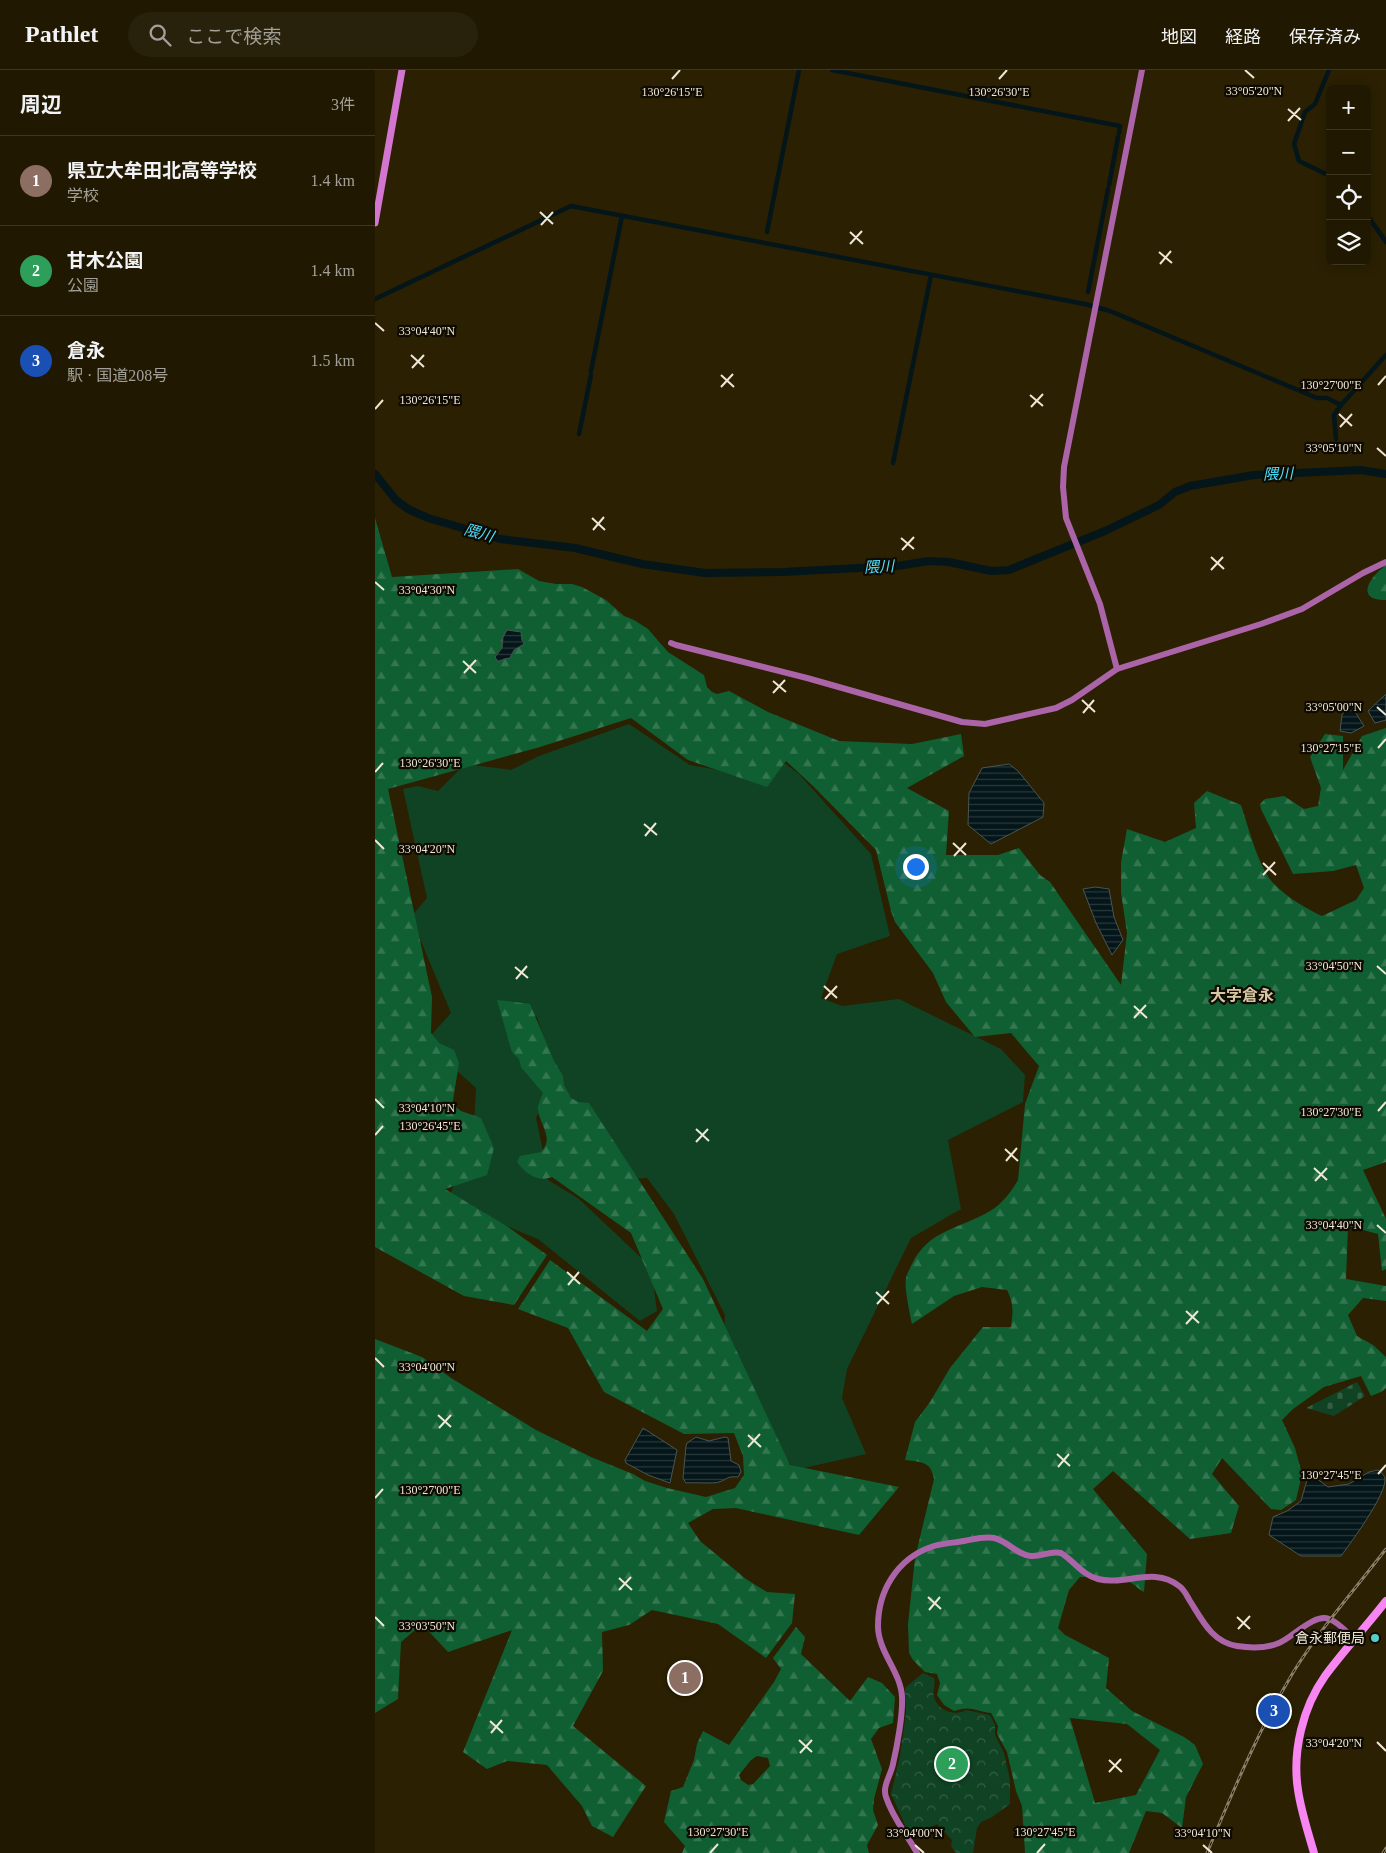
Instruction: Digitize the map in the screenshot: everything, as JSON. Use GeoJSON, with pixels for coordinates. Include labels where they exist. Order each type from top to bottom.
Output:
{"type":"FeatureCollection","features":[{"type":"Feature","properties":{"kind":"highway"},"geometry":{"type":"LineString","coordinates":[[1314,1853],[1298,1787],[1297,1760],[1300,1739],[1310,1702],[1324,1678],[1386,1601]]}},
{"type":"Feature","properties":{"kind":"main road"},"geometry":{"type":"LineString","coordinates":[[375,223],[402,70]]}},
{"type":"Feature","properties":{"kind":"street"},"geometry":{"type":"LineString","coordinates":[[1117,669],[1100,604],[1066,518],[1063,499],[1064,467],[1142,70]]}},
{"type":"Feature","properties":{"kind":"street"},"geometry":{"type":"LineString","coordinates":[[671,643],[979,725],[1041,712],[1064,705],[1117,669],[1261,624],[1302,609],[1363,572],[1386,562]]}},
{"type":"Feature","properties":{"kind":"street"},"geometry":{"type":"LineString","coordinates":[[917,1853],[901,1829],[886,1797],[885,1786],[894,1762],[902,1699],[901,1688],[879,1638],[878,1626],[880,1604],[891,1576],[907,1560],[926,1549],[954,1542],[992,1538],[1003,1541],[1027,1555],[1036,1556],[1056,1551],[1087,1575],[1098,1579],[1116,1581],[1145,1576],[1159,1578],[1179,1586],[1211,1634],[1234,1646],[1247,1648],[1272,1646],[1287,1639],[1314,1620],[1324,1618],[1331,1619],[1355,1640]]}},
{"type":"Feature","properties":{"kind":"green space"},"geometry":{"type":"Polygon","coordinates":[[[375,518],[392,577],[518,569],[539,581],[572,584],[582,587],[606,600],[624,616],[648,629],[668,652],[704,675],[707,687],[712,692],[717,694],[729,691],[768,712],[839,741],[912,744],[961,734],[964,756],[907,788],[949,811],[946,855],[998,855],[1019,848],[1040,875],[1050,882],[1121,985],[1127,933],[1121,893],[1121,862],[1127,829],[1165,842],[1196,828],[1194,803],[1207,791],[1241,805],[1255,847],[1264,868],[1274,884],[1303,906],[1322,916],[1356,900],[1364,888],[1356,865],[1333,871],[1293,874],[1260,804],[1265,799],[1284,796],[1304,809],[1318,806],[1321,788],[1310,757],[1325,734],[1343,736],[1343,770],[1362,736],[1386,728],[1386,1162],[1363,1170],[1386,1219],[1386,1269],[1382,1271],[1378,1234],[1348,1226],[1346,1279],[1386,1286],[1386,1301],[1363,1298],[1348,1315],[1357,1336],[1373,1345],[1386,1357],[1386,1388],[1371,1396],[1361,1376],[1324,1387],[1293,1409],[1282,1420],[1295,1448],[1302,1474],[1296,1500],[1281,1510],[1271,1509],[1222,1458],[1212,1474],[1239,1506],[1231,1533],[1190,1539],[1113,1471],[1093,1489],[1147,1554],[1144,1592],[1122,1579],[1080,1577],[1069,1590],[1058,1628],[1065,1635],[1109,1658],[1106,1688],[1132,1711],[1184,1737],[1195,1745],[1203,1764],[1186,1797],[1182,1828],[1162,1813],[1146,1811],[1129,1853],[1025,1853],[1022,1806],[1016,1791],[1007,1752],[997,1734],[998,1726],[991,1713],[969,1708],[954,1711],[944,1705],[937,1695],[940,1683],[937,1674],[925,1672],[909,1653],[908,1624],[915,1558],[934,1479],[933,1473],[928,1466],[920,1462],[905,1460],[915,1422],[930,1402],[950,1368],[983,1327],[1011,1327],[1012,1304],[1007,1290],[982,1287],[954,1296],[912,1324],[906,1294],[906,1278],[919,1252],[927,1243],[946,1231],[979,1217],[994,1208],[1006,1197],[1018,1180],[1025,1104],[1039,1066],[1011,1033],[975,1037],[946,1002],[933,973],[895,922],[876,850],[786,761],[767,787],[688,760],[631,718],[540,747],[388,789],[432,997],[431,1033],[439,1043],[454,1050],[459,1063],[453,1105],[461,1111],[481,1118],[494,1148],[487,1175],[445,1189],[508,1227],[547,1255],[514,1305],[464,1296],[375,1247],[375,518]],[[503,637],[502,648],[495,656],[504,658],[523,645],[524,642],[522,640],[503,637]],[[1070,1718],[1095,1803],[1136,1795],[1160,1750],[1127,1724],[1070,1718]]]}},
{"type":"Feature","properties":{"kind":"green space"},"geometry":{"type":"Polygon","coordinates":[[[1386,565],[1386,600],[1376,599],[1370,596],[1368,587],[1375,575],[1386,565]]]}},
{"type":"Feature","properties":{"kind":"green space"},"geometry":{"type":"Polygon","coordinates":[[[629,724],[690,765],[764,778],[780,760],[799,774],[871,854],[890,936],[837,954],[821,998],[842,1006],[899,999],[1001,1049],[1025,1075],[1023,1102],[948,1140],[961,1209],[911,1238],[847,1369],[842,1398],[866,1454],[795,1470],[768,1435],[723,1358],[725,1315],[674,1214],[647,1178],[612,1180],[566,1109],[537,1017],[504,1005],[547,1097],[536,1118],[544,1156],[532,1170],[579,1199],[651,1267],[657,1311],[640,1321],[538,1239],[447,1202],[473,1140],[476,1088],[425,1042],[451,1013],[411,917],[427,898],[403,789],[418,786],[438,791],[465,764],[511,770],[539,756],[629,724]]]}},
{"type":"Feature","properties":{"kind":"green space"},"geometry":{"type":"Polygon","coordinates":[[[497,1000],[530,1004],[571,1098],[578,1102],[589,1103],[703,1279],[790,1465],[899,1487],[859,1535],[736,1508],[713,1509],[688,1523],[700,1541],[746,1579],[767,1592],[795,1594],[792,1623],[766,1658],[718,1624],[652,1610],[629,1625],[602,1632],[603,1671],[573,1726],[646,1786],[613,1837],[592,1826],[582,1806],[547,1765],[507,1761],[487,1769],[463,1752],[512,1630],[448,1652],[422,1624],[401,1642],[398,1699],[375,1713],[375,1339],[422,1357],[451,1378],[536,1430],[645,1481],[706,1497],[735,1488],[744,1475],[743,1456],[734,1433],[684,1434],[604,1392],[568,1328],[518,1309],[550,1260],[647,1331],[663,1309],[631,1233],[552,1177],[542,1179],[532,1176],[517,1162],[520,1156],[541,1152],[545,1147],[547,1141],[538,1109],[543,1093],[521,1067],[519,1059],[512,1052],[497,1000]]]}},
{"type":"Feature","properties":{"kind":"green space"},"geometry":{"type":"Polygon","coordinates":[[[1357,1382],[1365,1396],[1334,1416],[1306,1408],[1357,1382]]]}},
{"type":"Feature","properties":{"kind":"green space"},"geometry":{"type":"Polygon","coordinates":[[[796,1627],[805,1637],[801,1654],[850,1701],[868,1677],[882,1683],[895,1697],[893,1723],[879,1728],[871,1739],[882,1769],[873,1810],[878,1825],[867,1845],[869,1853],[682,1853],[685,1846],[664,1822],[671,1791],[683,1787],[703,1731],[729,1745],[774,1682],[781,1669],[773,1658],[796,1627]],[[757,1756],[751,1760],[739,1775],[741,1780],[748,1785],[753,1784],[770,1766],[768,1758],[757,1756]]]}},
{"type":"Feature","properties":{"kind":"green space"},"geometry":{"type":"Polygon","coordinates":[[[923,1673],[934,1678],[934,1697],[943,1709],[957,1713],[966,1710],[990,1715],[995,1725],[995,1735],[1004,1753],[1010,1780],[1010,1804],[992,1817],[981,1822],[977,1828],[973,1853],[956,1853],[951,1846],[952,1840],[937,1824],[923,1832],[907,1829],[891,1794],[900,1756],[906,1713],[905,1688],[923,1673]]]}},
{"type":"Feature","properties":{"kind":"shaded area"},"geometry":{"type":"Polygon","coordinates":[[[507,630],[521,632],[524,644],[514,650],[510,658],[498,662],[495,657],[502,648],[503,637],[507,630]]]}},
{"type":"Feature","properties":{"kind":"shaded area"},"geometry":{"type":"Polygon","coordinates":[[[1386,694],[1386,720],[1375,723],[1368,711],[1386,694]]]}},
{"type":"Feature","properties":{"kind":"shaded area"},"geometry":{"type":"Polygon","coordinates":[[[1350,704],[1364,726],[1351,733],[1340,731],[1342,715],[1350,704]]]}},
{"type":"Feature","properties":{"kind":"shaded area"},"geometry":{"type":"Polygon","coordinates":[[[1009,764],[1018,771],[1044,803],[1043,817],[991,844],[968,825],[969,793],[982,768],[1009,764]]]}},
{"type":"Feature","properties":{"kind":"shaded area"},"geometry":{"type":"Polygon","coordinates":[[[1095,887],[1109,889],[1114,917],[1123,940],[1112,955],[1096,923],[1083,889],[1095,887]]]}},
{"type":"Feature","properties":{"kind":"shaded area"},"geometry":{"type":"Polygon","coordinates":[[[643,1428],[677,1450],[670,1483],[648,1475],[626,1463],[625,1460],[643,1428]]]}},
{"type":"Feature","properties":{"kind":"shaded area"},"geometry":{"type":"Polygon","coordinates":[[[696,1437],[709,1441],[728,1438],[731,1461],[739,1465],[741,1472],[738,1477],[729,1477],[716,1483],[686,1483],[683,1478],[686,1446],[687,1443],[696,1437]]]}},
{"type":"Feature","properties":{"kind":"shaded area"},"geometry":{"type":"Polygon","coordinates":[[[1378,1470],[1385,1479],[1380,1496],[1341,1556],[1301,1556],[1269,1535],[1273,1517],[1287,1511],[1301,1501],[1309,1473],[1328,1487],[1349,1484],[1369,1472],[1378,1470]]]}},
{"type":"Feature","properties":{"kind":"waterway"},"geometry":{"type":"LineString","coordinates":[[767,232],[799,70]]}},
{"type":"Feature","properties":{"kind":"waterway"},"geometry":{"type":"LineString","coordinates":[[832,70],[1120,126],[1119,133]]}},
{"type":"Feature","properties":{"kind":"waterway"},"geometry":{"type":"LineString","coordinates":[[1328,175],[1299,161],[1294,144],[1305,112],[1315,104],[1329,70]]}},
{"type":"Feature","properties":{"kind":"waterway"},"geometry":{"type":"LineString","coordinates":[[1109,185],[1118,137]]}},
{"type":"Feature","properties":{"kind":"waterway"},"geometry":{"type":"LineString","coordinates":[[1088,292],[1108,189]]}},
{"type":"Feature","properties":{"kind":"waterway"},"geometry":{"type":"LineString","coordinates":[[375,299],[571,206],[1085,304],[1110,311],[1317,398],[1327,398],[1341,405]]}},
{"type":"Feature","properties":{"kind":"waterway"},"geometry":{"type":"LineString","coordinates":[[591,371],[622,216]]}},
{"type":"Feature","properties":{"kind":"waterway"},"geometry":{"type":"LineString","coordinates":[[1371,220],[1386,242]]}},
{"type":"Feature","properties":{"kind":"waterway"},"geometry":{"type":"LineString","coordinates":[[893,463],[931,275]]}},
{"type":"Feature","properties":{"kind":"waterway"},"geometry":{"type":"LineString","coordinates":[[1336,439],[1334,415],[1386,355]]}},
{"type":"Feature","properties":{"kind":"waterway"},"geometry":{"type":"LineString","coordinates":[[579,434],[591,375]]}},
{"type":"Feature","properties":{"kind":"waterway","name":"隈川"},"geometry":{"type":"LineString","coordinates":[[375,474],[396,500],[408,509],[428,518],[500,539],[575,548],[642,564],[705,573],[783,572],[897,566],[929,561],[949,562],[991,571],[1009,570],[1105,531],[1159,505],[1175,492],[1190,486],[1254,475],[1361,470],[1386,474]]}},
{"type":"Feature","properties":{"kind":"railway"},"geometry":{"type":"LineString","coordinates":[[1207,1853],[1237,1783],[1281,1693],[1304,1655],[1386,1549]]}},
{"type":"Feature","properties":{"kind":"railway"},"geometry":{"type":"LineString","coordinates":[[1383,1853],[1386,1848]]}},
{"type":"Feature","properties":{"kind":"place","name":"倉永郵便局"},"geometry":{"type":"Point","coordinates":[1375,1638]}},
{"type":"Feature","properties":{"kind":"place","name":"県立大牟田北高等学校"},"geometry":{"type":"Point","coordinates":[685,1678]}},
{"type":"Feature","properties":{"kind":"place","name":"倉永"},"geometry":{"type":"Point","coordinates":[1274,1711]}},
{"type":"Feature","properties":{"kind":"place","name":"甘木公園"},"geometry":{"type":"Point","coordinates":[952,1764]}},
{"type":"Feature","properties":{"kind":"district","name":"大字倉永"},"geometry":{"type":"Point","coordinates":[1242,995]}}]}
